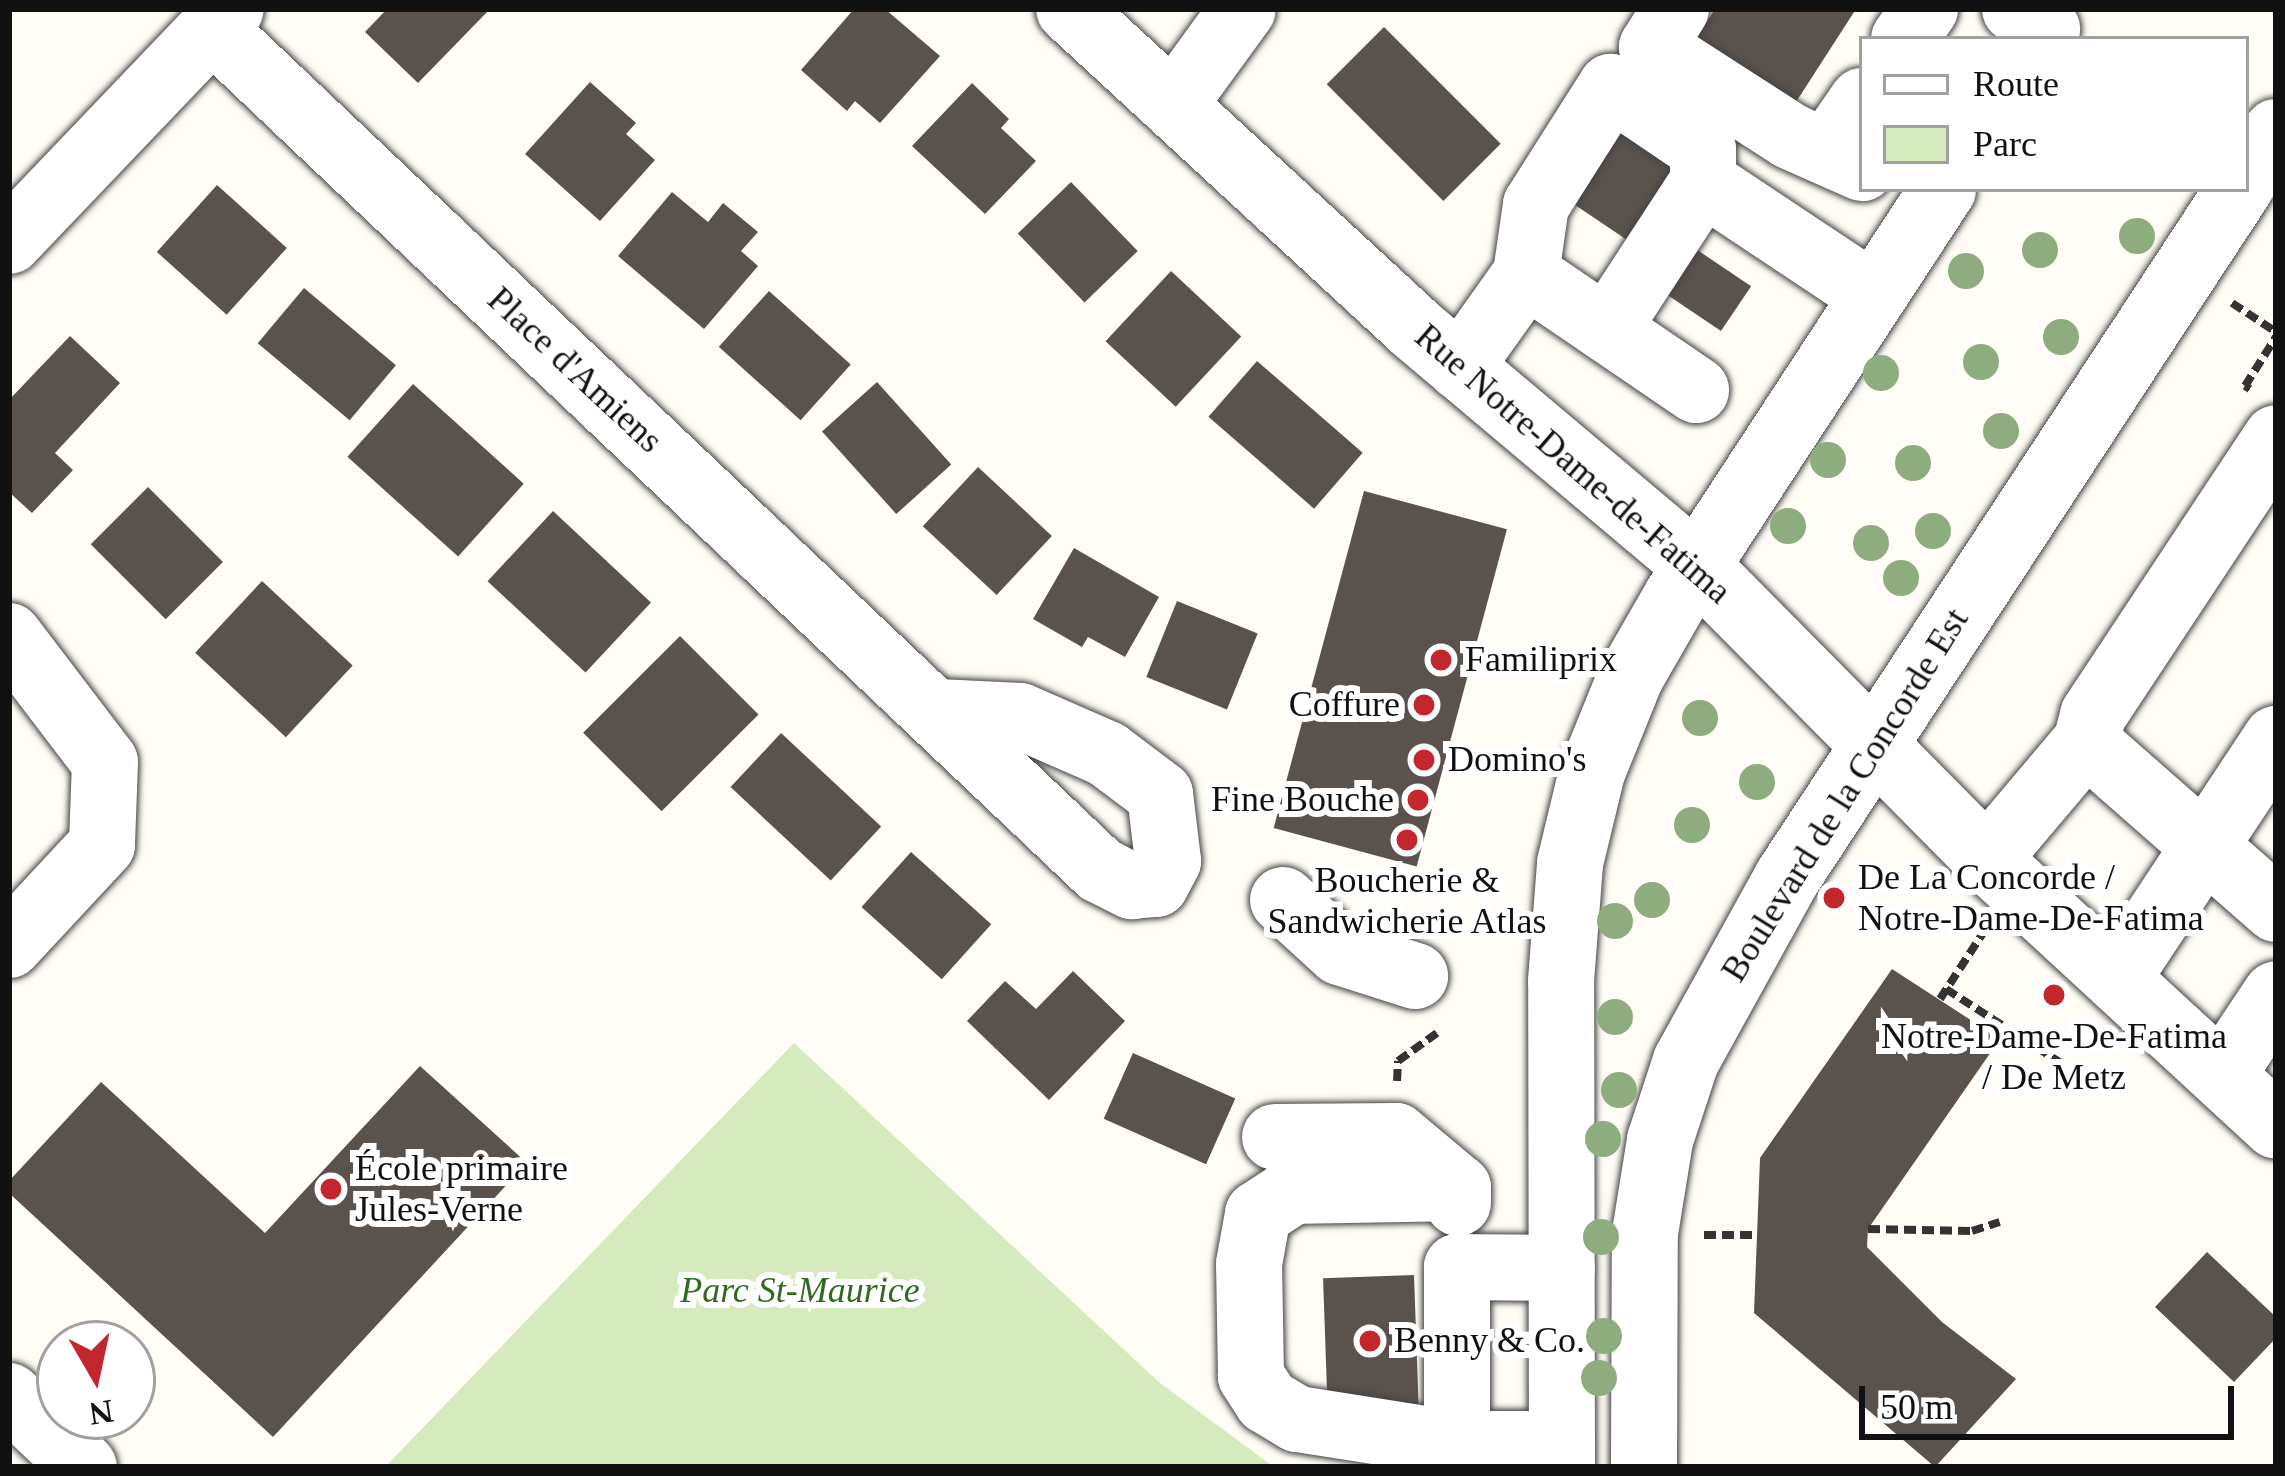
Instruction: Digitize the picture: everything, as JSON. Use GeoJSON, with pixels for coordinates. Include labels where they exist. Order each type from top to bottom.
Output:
{"type":"FeatureCollection","features":[{"type":"Feature","properties":{"kind":"street","name":"Rue Notre-Dame-de-Fatima"},"geometry":{"type":"LineString","coordinates":[[1069,9],[1460,367],[1697,566],[1987,859],[2276,1126]]}},
{"type":"Feature","properties":{"kind":"street"},"geometry":{"type":"LineString","coordinates":[[1174,104],[1243,9]]}},
{"type":"Feature","properties":{"kind":"street"},"geometry":{"type":"LineString","coordinates":[[1676,9],[1652,47],[1790,136],[1850,140]]}},
{"type":"Feature","properties":{"kind":"street"},"geometry":{"type":"LineString","coordinates":[[1906,36],[1924,9]]}},
{"type":"Feature","properties":{"kind":"street"},"geometry":{"type":"LineString","coordinates":[[9,242],[222,19]]}},
{"type":"Feature","properties":{"kind":"street","name":"Place d'Amiens"},"geometry":{"type":"LineString","coordinates":[[222,19],[937,712]]}},
{"type":"Feature","properties":{"kind":"street"},"geometry":{"type":"LineString","coordinates":[[1460,367],[1526,274],[1536,206],[1612,87],[1703,149],[1702,182],[1606,329]]}},
{"type":"Feature","properties":{"kind":"street"},"geometry":{"type":"LineString","coordinates":[[2249,173],[2276,132]]}},
{"type":"Feature","properties":{"kind":"street"},"geometry":{"type":"LineString","coordinates":[[1702,182],[1873,295]]}},
{"type":"Feature","properties":{"kind":"street","name":"Boulevard de la Concorde Est"},"geometry":{"type":"LineString","coordinates":[[1644,1467],[1645,1233],[1671,1101],[1743,951],[1871,746],[2237,192]]}},
{"type":"Feature","properties":{"kind":"street"},"geometry":{"type":"LineString","coordinates":[[1458,1188],[1304,1187],[1268,1205],[1253,1228],[1249,1264],[1250,1361],[1258,1390],[1297,1419],[1562,1455],[1562,981],[1579,816],[1631,676],[1873,295],[1923,196]]}},
{"type":"Feature","properties":{"kind":"street"},"geometry":{"type":"LineString","coordinates":[[1526,274],[1696,390]]}},
{"type":"Feature","properties":{"kind":"street"},"geometry":{"type":"LineString","coordinates":[[1987,859],[2086,742],[2093,715],[2276,438]]}},
{"type":"Feature","properties":{"kind":"street"},"geometry":{"type":"LineString","coordinates":[[9,636],[105,762],[101,845],[9,945]]}},
{"type":"Feature","properties":{"kind":"street"},"geometry":{"type":"LineString","coordinates":[[2117,979],[2276,739]]}},
{"type":"Feature","properties":{"kind":"street"},"geometry":{"type":"LineString","coordinates":[[2086,742],[2207,842],[2276,909]]}},
{"type":"Feature","properties":{"kind":"street"},"geometry":{"type":"LineString","coordinates":[[1282,900],[1340,952],[1415,976]]}},
{"type":"Feature","properties":{"kind":"street"},"geometry":{"type":"LineString","coordinates":[[2222,1075],[2276,994]]}},
{"type":"Feature","properties":{"kind":"street"},"geometry":{"type":"LineString","coordinates":[[1275,1137],[1396,1136],[1458,1188]]}},
{"type":"Feature","properties":{"kind":"street"},"geometry":{"type":"LineString","coordinates":[[1457,1444],[1458,1188]]}},
{"type":"Feature","properties":{"kind":"street"},"geometry":{"type":"LineString","coordinates":[[1457,1267],[1562,1268]]}},
{"type":"Feature","properties":{"kind":"street"},"geometry":{"type":"LineString","coordinates":[[9,1396],[84,1467]]}},
{"type":"Feature","properties":{"kind":"path"},"geometry":{"type":"LineString","coordinates":[[2228,300],[2276,335],[2251,376]]}},
{"type":"Feature","properties":{"kind":"path"},"geometry":{"type":"LineString","coordinates":[[1940,999],[1985,930]]}},
{"type":"Feature","properties":{"kind":"path"},"geometry":{"type":"LineString","coordinates":[[1946,989],[2061,1064]]}},
{"type":"Feature","properties":{"kind":"path"},"geometry":{"type":"LineString","coordinates":[[1868,1228],[1972,1231],[2000,1222]]}},
{"type":"Feature","properties":{"kind":"path"},"geometry":{"type":"LineString","coordinates":[[1694,1235],[1756,1235]]}},
{"type":"Feature","properties":{"kind":"green space","name":"Parc St-Maurice"},"geometry":{"type":"Polygon","coordinates":[[[794,1043],[1160,1383],[1274,1467],[385,1467],[794,1043]]]}},
{"type":"Feature","properties":{"kind":"building"},"geometry":{"type":"Polygon","coordinates":[[[387,9],[490,9],[418,83],[365,32],[387,9]]]}},
{"type":"Feature","properties":{"kind":"building"},"geometry":{"type":"Polygon","coordinates":[[[854,9],[885,9],[940,56],[880,123],[855,101],[847,111],[801,70],[854,9]]]}},
{"type":"Feature","properties":{"kind":"building"},"geometry":{"type":"Polygon","coordinates":[[[1715,9],[1856,9],[1787,116],[1687,52],[1715,9]]]}},
{"type":"Feature","properties":{"kind":"building"},"geometry":{"type":"Polygon","coordinates":[[[1384,27],[1501,144],[1443,201],[1327,84],[1384,27]]]}},
{"type":"Feature","properties":{"kind":"building"},"geometry":{"type":"Polygon","coordinates":[[[590,82],[636,123],[626,134],[655,160],[600,221],[525,154],[590,82]]]}},
{"type":"Feature","properties":{"kind":"building"},"geometry":{"type":"Polygon","coordinates":[[[972,83],[1009,119],[1001,128],[1036,161],[985,214],[912,146],[972,83]]]}},
{"type":"Feature","properties":{"kind":"building"},"geometry":{"type":"Polygon","coordinates":[[[1623,130],[1694,178],[1645,252],[1573,204],[1623,130]]]}},
{"type":"Feature","properties":{"kind":"building"},"geometry":{"type":"Polygon","coordinates":[[[1071,182],[1138,251],[1084,302],[1018,233],[1071,182]]]}},
{"type":"Feature","properties":{"kind":"building"},"geometry":{"type":"Polygon","coordinates":[[[217,185],[287,248],[227,315],[157,252],[217,185]]]}},
{"type":"Feature","properties":{"kind":"building"},"geometry":{"type":"Polygon","coordinates":[[[672,192],[708,222],[723,203],[758,232],[741,251],[758,266],[704,329],[618,256],[672,192]]]}},
{"type":"Feature","properties":{"kind":"building"},"geometry":{"type":"Polygon","coordinates":[[[1684,241],[1751,286],[1721,331],[1654,286],[1684,241]]]}},
{"type":"Feature","properties":{"kind":"building"},"geometry":{"type":"Polygon","coordinates":[[[1171,271],[1241,336],[1176,407],[1106,341],[1171,271]]]}},
{"type":"Feature","properties":{"kind":"building"},"geometry":{"type":"Polygon","coordinates":[[[304,288],[396,365],[350,420],[258,343],[304,288]]]}},
{"type":"Feature","properties":{"kind":"building"},"geometry":{"type":"Polygon","coordinates":[[[769,291],[851,365],[801,420],[719,347],[769,291]]]}},
{"type":"Feature","properties":{"kind":"building"},"geometry":{"type":"Polygon","coordinates":[[[70,336],[120,383],[55,453],[73,470],[32,513],[9,492],[9,400],[70,336]]]}},
{"type":"Feature","properties":{"kind":"building"},"geometry":{"type":"Polygon","coordinates":[[[1257,361],[1363,453],[1314,509],[1208,417],[1257,361]]]}},
{"type":"Feature","properties":{"kind":"building"},"geometry":{"type":"Polygon","coordinates":[[[877,382],[951,464],[896,514],[822,432],[877,382]]]}},
{"type":"Feature","properties":{"kind":"building"},"geometry":{"type":"Polygon","coordinates":[[[413,384],[524,484],[458,557],[347,457],[413,384]]]}},
{"type":"Feature","properties":{"kind":"building"},"geometry":{"type":"Polygon","coordinates":[[[978,467],[1052,536],[997,595],[923,526],[978,467]]]}},
{"type":"Feature","properties":{"kind":"building"},"geometry":{"type":"Polygon","coordinates":[[[148,487],[223,562],[166,619],[91,544],[148,487]]]}},
{"type":"Feature","properties":{"kind":"building"},"geometry":{"type":"Polygon","coordinates":[[[1364,491],[1507,529],[1417,866],[1274,828],[1364,491]]]}},
{"type":"Feature","properties":{"kind":"building"},"geometry":{"type":"Polygon","coordinates":[[[553,511],[651,602],[586,673],[488,581],[553,511]]]}},
{"type":"Feature","properties":{"kind":"building"},"geometry":{"type":"Polygon","coordinates":[[[1074,548],[1159,597],[1125,657],[1088,637],[1082,647],[1033,619],[1074,548]]]}},
{"type":"Feature","properties":{"kind":"building"},"geometry":{"type":"Polygon","coordinates":[[[262,581],[353,666],[286,737],[195,653],[262,581]]]}},
{"type":"Feature","properties":{"kind":"building"},"geometry":{"type":"Polygon","coordinates":[[[1177,601],[1258,634],[1227,710],[1146,677],[1177,601]]]}},
{"type":"Feature","properties":{"kind":"building"},"geometry":{"type":"Polygon","coordinates":[[[680,636],[758,714],[662,811],[583,733],[680,636]]]}},
{"type":"Feature","properties":{"kind":"building"},"geometry":{"type":"Polygon","coordinates":[[[781,733],[881,826],[831,881],[731,787],[781,733]]]}},
{"type":"Feature","properties":{"kind":"building"},"geometry":{"type":"Polygon","coordinates":[[[911,852],[991,924],[942,979],[861,907],[911,852]]]}},
{"type":"Feature","properties":{"kind":"building"},"geometry":{"type":"Polygon","coordinates":[[[1892,969],[2000,1039],[1868,1229],[1867,1247],[1942,1322],[2016,1379],[1935,1467],[1754,1313],[1760,1158],[1892,969]]]}},
{"type":"Feature","properties":{"kind":"building"},"geometry":{"type":"Polygon","coordinates":[[[1073,971],[1125,1021],[1049,1100],[967,1021],[1005,981],[1036,1009],[1073,971]]]}},
{"type":"Feature","properties":{"kind":"building"},"geometry":{"type":"Polygon","coordinates":[[[1133,1053],[1235,1099],[1206,1164],[1104,1119],[1133,1053]]]}},
{"type":"Feature","properties":{"kind":"building"},"geometry":{"type":"Polygon","coordinates":[[[420,1066],[527,1163],[273,1437],[156,1329],[156,1320],[146,1320],[9,1193],[9,1181],[101,1082],[265,1233],[420,1066]]]}},
{"type":"Feature","properties":{"kind":"building"},"geometry":{"type":"Polygon","coordinates":[[[2207,1252],[2276,1317],[2276,1338],[2234,1382],[2155,1307],[2207,1252]]]}},
{"type":"Feature","properties":{"kind":"building","name":"Benny & Co."},"geometry":{"type":"Polygon","coordinates":[[[1414,1275],[1419,1404],[1328,1407],[1323,1278],[1414,1275]]]}},
{"type":"Feature","properties":{"kind":"place","name":"Familiprix"},"geometry":{"type":"Point","coordinates":[1441,660]}},
{"type":"Feature","properties":{"kind":"place","name":"Coffure"},"geometry":{"type":"Point","coordinates":[1424,705]}},
{"type":"Feature","properties":{"kind":"place","name":"Domino's"},"geometry":{"type":"Point","coordinates":[1424,760]}},
{"type":"Feature","properties":{"kind":"place","name":"Fine Bouche"},"geometry":{"type":"Point","coordinates":[1418,800]}},
{"type":"Feature","properties":{"kind":"place","name":"Boucherie & Sandwicherie Atlas"},"geometry":{"type":"Point","coordinates":[1407,840]}},
{"type":"Feature","properties":{"kind":"place","name":"De La Concorde / Notre-Dame-De-Fatima"},"geometry":{"type":"Point","coordinates":[1834,898]}},
{"type":"Feature","properties":{"kind":"place","name":"Notre-Dame-De-Fatima / De Metz"},"geometry":{"type":"Point","coordinates":[2054,995]}},
{"type":"Feature","properties":{"kind":"place","name":"École primaire Jules-Verne"},"geometry":{"type":"Point","coordinates":[331,1189]}},
{"type":"Feature","properties":{"kind":"place","name":"Benny & Co."},"geometry":{"type":"Point","coordinates":[1370,1341]}}]}
